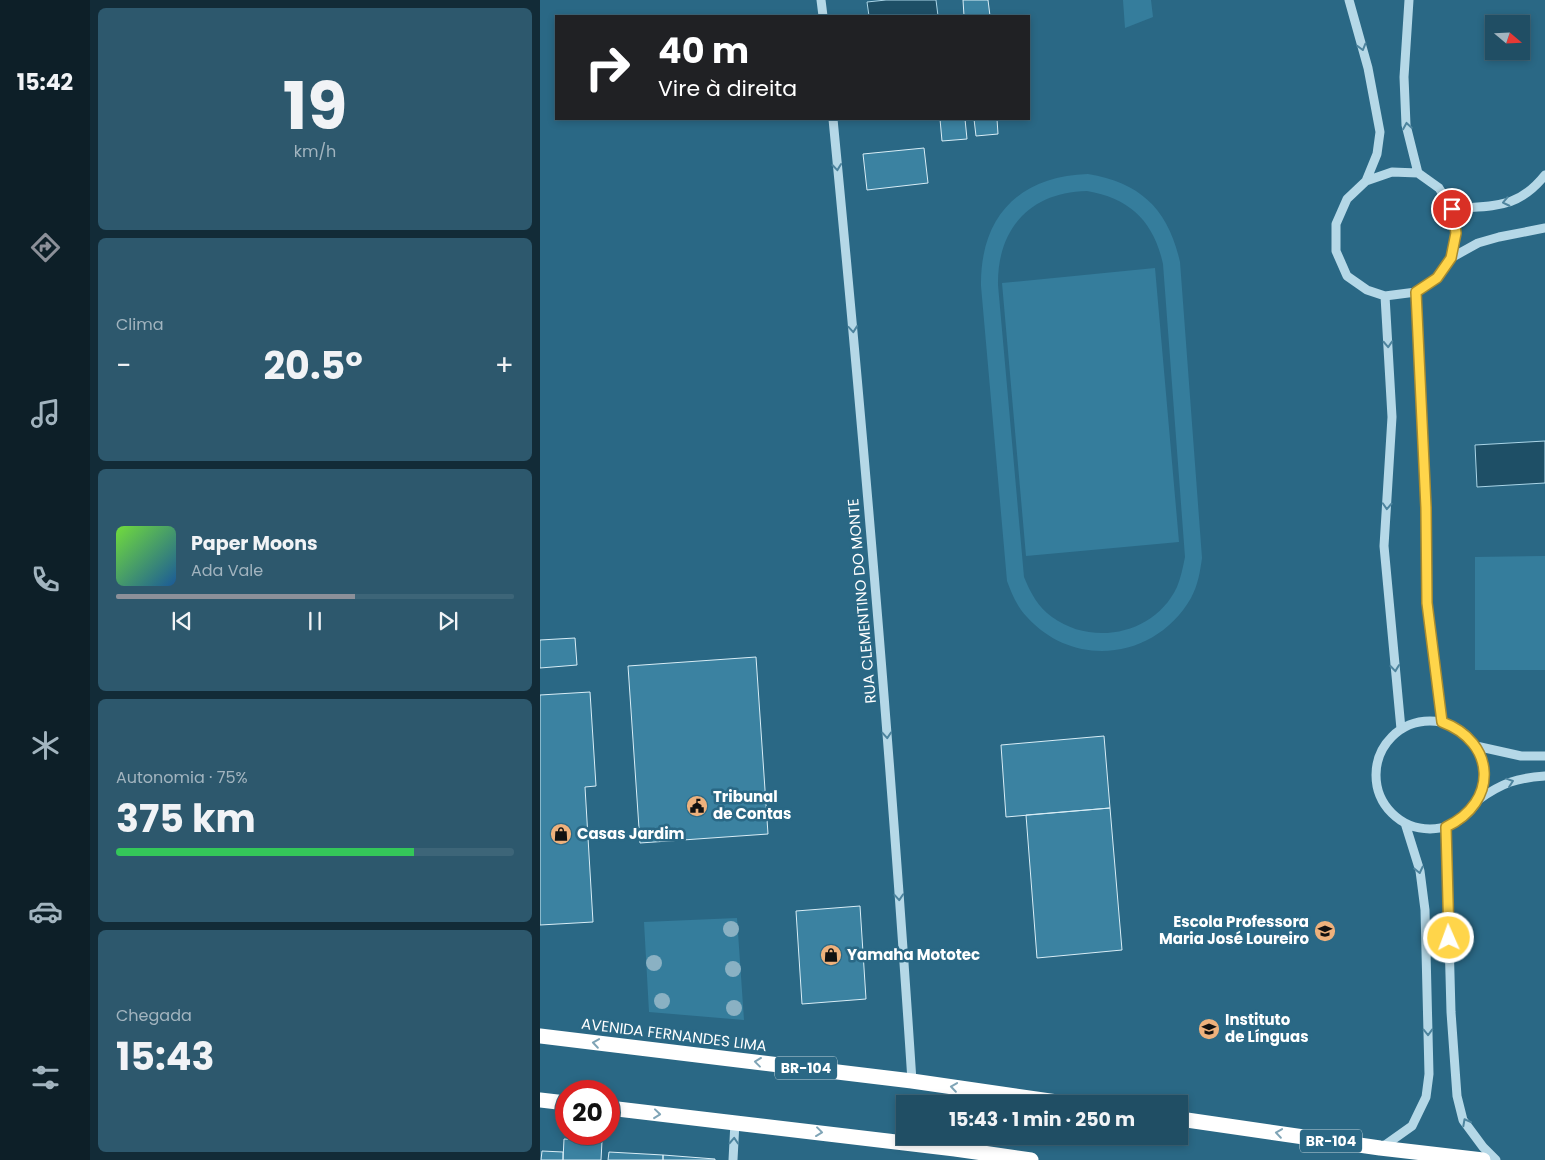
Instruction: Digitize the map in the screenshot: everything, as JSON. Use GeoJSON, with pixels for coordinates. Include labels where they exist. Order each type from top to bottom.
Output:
{"type":"FeatureCollection","features":[{"type":"Feature","properties":{"kind":"highway","name":"AVENIDA FERNANDES LIMA"},"geometry":{"type":"LineString","coordinates":[[540,1036],[912,1081],[1009,1095]]}},
{"type":"Feature","properties":{"kind":"highway"},"geometry":{"type":"LineString","coordinates":[[540,1100],[555,1102]]}},
{"type":"Feature","properties":{"kind":"highway"},"geometry":{"type":"LineString","coordinates":[[620,1109],[734,1122],[955,1154],[1031,1160]]}},
{"type":"Feature","properties":{"kind":"highway","name":"BR-104"},"geometry":{"type":"LineString","coordinates":[[1188,1120],[1380,1148],[1483,1160]]}},
{"type":"Feature","properties":{"kind":"street"},"geometry":{"type":"LineString","coordinates":[[821,0],[823,15]]}},
{"type":"Feature","properties":{"kind":"street"},"geometry":{"type":"LineString","coordinates":[[1349,0],[1368,68],[1380,132],[1377,154],[1366,181]]}},
{"type":"Feature","properties":{"kind":"street"},"geometry":{"type":"LineString","coordinates":[[1408,0],[1404,77],[1406,125],[1418,174]]}},
{"type":"Feature","properties":{"kind":"street","name":"RUA CLEMENTINO DO MONTE"},"geometry":{"type":"LineString","coordinates":[[833,120],[886,712],[912,1081]]}},
{"type":"Feature","properties":{"kind":"street"},"geometry":{"type":"LineString","coordinates":[[1392,172],[1418,174],[1439,188],[1452,209],[1456,233],[1451,258],[1437,278],[1416,292],[1385,296],[1367,290],[1347,276],[1336,251],[1336,224],[1347,199],[1366,181],[1392,172]]}},
{"type":"Feature","properties":{"kind":"street"},"geometry":{"type":"LineString","coordinates":[[1452,209],[1515,201],[1531,190],[1545,175]]}},
{"type":"Feature","properties":{"kind":"street"},"geometry":{"type":"LineString","coordinates":[[1451,258],[1478,243],[1545,228]]}},
{"type":"Feature","properties":{"kind":"street"},"geometry":{"type":"LineString","coordinates":[[1416,292],[1426,508],[1427,603],[1442,722]]}},
{"type":"Feature","properties":{"kind":"street"},"geometry":{"type":"LineString","coordinates":[[1385,296],[1392,417],[1384,546],[1401,730]]}},
{"type":"Feature","properties":{"kind":"street"},"geometry":{"type":"LineString","coordinates":[[1428,721],[1442,722],[1455,727],[1476,746],[1482,759],[1484,772],[1483,787],[1478,800],[1470,812],[1459,821],[1446,827],[1433,829],[1418,828],[1405,823],[1394,815],[1385,804],[1379,791],[1377,778],[1378,764],[1383,750],[1401,730],[1414,724],[1428,721]]}},
{"type":"Feature","properties":{"kind":"street"},"geometry":{"type":"LineString","coordinates":[[1476,746],[1521,756],[1545,756]]}},
{"type":"Feature","properties":{"kind":"street"},"geometry":{"type":"LineString","coordinates":[[1478,800],[1494,788],[1511,780],[1545,776]]}},
{"type":"Feature","properties":{"kind":"street"},"geometry":{"type":"LineString","coordinates":[[1380,1148],[1412,1126],[1426,1097],[1429,1074],[1425,910],[1420,871],[1405,823]]}},
{"type":"Feature","properties":{"kind":"street"},"geometry":{"type":"LineString","coordinates":[[1446,827],[1451,1012],[1456,1096],[1463,1120],[1483,1147],[1496,1160]]}},
{"type":"Feature","properties":{"kind":"street"},"geometry":{"type":"LineString","coordinates":[[733,1160],[734,1122]]}},
{"type":"Feature","properties":{"kind":"shaded area"},"geometry":{"type":"Polygon","coordinates":[[[936,0],[938,15],[869,15],[867,2],[936,0]]]}},
{"type":"Feature","properties":{"kind":"shaded area"},"geometry":{"type":"Polygon","coordinates":[[[1123,0],[1151,0],[1153,17],[1125,28],[1123,0]]]}},
{"type":"Feature","properties":{"kind":"shaded area"},"geometry":{"type":"Polygon","coordinates":[[[1088,174],[1107,178],[1137,192],[1160,213],[1175,243],[1180,262],[1202,558],[1197,583],[1191,598],[1176,619],[1157,634],[1136,645],[1114,650],[1091,650],[1068,645],[1046,634],[1020,609],[1007,581],[981,286],[982,261],[996,221],[1008,205],[1024,192],[1042,183],[1064,177],[1088,174]],[[1087,191],[1067,193],[1049,198],[1034,206],[1021,217],[1003,247],[999,265],[998,285],[1024,577],[1035,599],[1052,617],[1068,626],[1086,632],[1104,633],[1122,631],[1139,625],[1154,616],[1167,603],[1177,587],[1185,557],[1163,264],[1153,236],[1138,214],[1116,199],[1087,191]]]}},
{"type":"Feature","properties":{"kind":"shaded area"},"geometry":{"type":"Polygon","coordinates":[[[1155,268],[1179,542],[1026,556],[1002,283],[1155,268]]]}},
{"type":"Feature","properties":{"kind":"shaded area"},"geometry":{"type":"Polygon","coordinates":[[[1545,441],[1545,483],[1477,487],[1475,445],[1545,441]]]}},
{"type":"Feature","properties":{"kind":"shaded area"},"geometry":{"type":"Polygon","coordinates":[[[1545,556],[1545,670],[1475,670],[1475,557],[1545,556]]]}},
{"type":"Feature","properties":{"kind":"shaded area"},"geometry":{"type":"Polygon","coordinates":[[[737,918],[744,1020],[649,1012],[644,922],[737,918]]]}},
{"type":"Feature","properties":{"kind":"building"},"geometry":{"type":"Polygon","coordinates":[[[963,0],[988,0],[990,15],[964,15],[963,0]]]}},
{"type":"Feature","properties":{"kind":"building"},"geometry":{"type":"Polygon","coordinates":[[[940,120],[965,120],[967,139],[942,141],[940,120]]]}},
{"type":"Feature","properties":{"kind":"building"},"geometry":{"type":"Polygon","coordinates":[[[974,120],[997,120],[998,134],[976,136],[974,120]]]}},
{"type":"Feature","properties":{"kind":"building"},"geometry":{"type":"Polygon","coordinates":[[[924,148],[928,183],[867,190],[863,154],[924,148]]]}},
{"type":"Feature","properties":{"kind":"building"},"geometry":{"type":"Polygon","coordinates":[[[575,638],[577,665],[540,668],[540,640],[575,638]]]}},
{"type":"Feature","properties":{"kind":"building"},"geometry":{"type":"Polygon","coordinates":[[[756,657],[768,834],[640,843],[628,666],[756,657]]]}},
{"type":"Feature","properties":{"kind":"building"},"geometry":{"type":"Polygon","coordinates":[[[590,692],[596,786],[585,787],[593,922],[540,925],[540,695],[590,692]]]}},
{"type":"Feature","properties":{"kind":"building"},"geometry":{"type":"Polygon","coordinates":[[[1104,736],[1110,808],[1006,817],[1001,745],[1104,736]]]}},
{"type":"Feature","properties":{"kind":"building"},"geometry":{"type":"Polygon","coordinates":[[[1110,808],[1122,950],[1037,958],[1026,815],[1110,808]]]}},
{"type":"Feature","properties":{"kind":"building","name":"Yamaha Mototec"},"geometry":{"type":"Polygon","coordinates":[[[860,906],[866,999],[802,1004],[796,911],[860,906]]]}},
{"type":"Feature","properties":{"kind":"building"},"geometry":{"type":"Polygon","coordinates":[[[564,1145],[602,1145],[601,1160],[563,1160],[564,1145]]]}},
{"type":"Feature","properties":{"kind":"building"},"geometry":{"type":"Polygon","coordinates":[[[542,1151],[563,1152],[563,1160],[541,1160],[542,1151]]]}},
{"type":"Feature","properties":{"kind":"building"},"geometry":{"type":"Polygon","coordinates":[[[609,1152],[663,1155],[663,1160],[608,1160],[609,1152]]]}},
{"type":"Feature","properties":{"kind":"building"},"geometry":{"type":"Polygon","coordinates":[[[663,1155],[715,1159],[715,1160],[663,1160],[663,1155]]]}},
{"type":"Feature","properties":{"kind":"place","name":"Tribunal de Contas"},"geometry":{"type":"Point","coordinates":[697,806]}},
{"type":"Feature","properties":{"kind":"place","name":"Casas Jardim"},"geometry":{"type":"Point","coordinates":[561,834]}},
{"type":"Feature","properties":{"kind":"place","name":"Escola Professora Maria José Loureiro"},"geometry":{"type":"Point","coordinates":[1325,931]}},
{"type":"Feature","properties":{"kind":"place","name":"Yamaha Mototec"},"geometry":{"type":"Point","coordinates":[831,955]}},
{"type":"Feature","properties":{"kind":"place","name":"Instituto de Línguas"},"geometry":{"type":"Point","coordinates":[1209,1029]}},
{"type":"Feature","properties":{"kind":"route"},"geometry":{"type":"LineString","coordinates":[[1449,938],[1446,827],[1459,821],[1470,812],[1478,800],[1483,787],[1484,772],[1482,759],[1476,746],[1455,727],[1442,722],[1427,603],[1426,508],[1416,292],[1437,278],[1451,258],[1456,233],[1452,209]]}}]}
